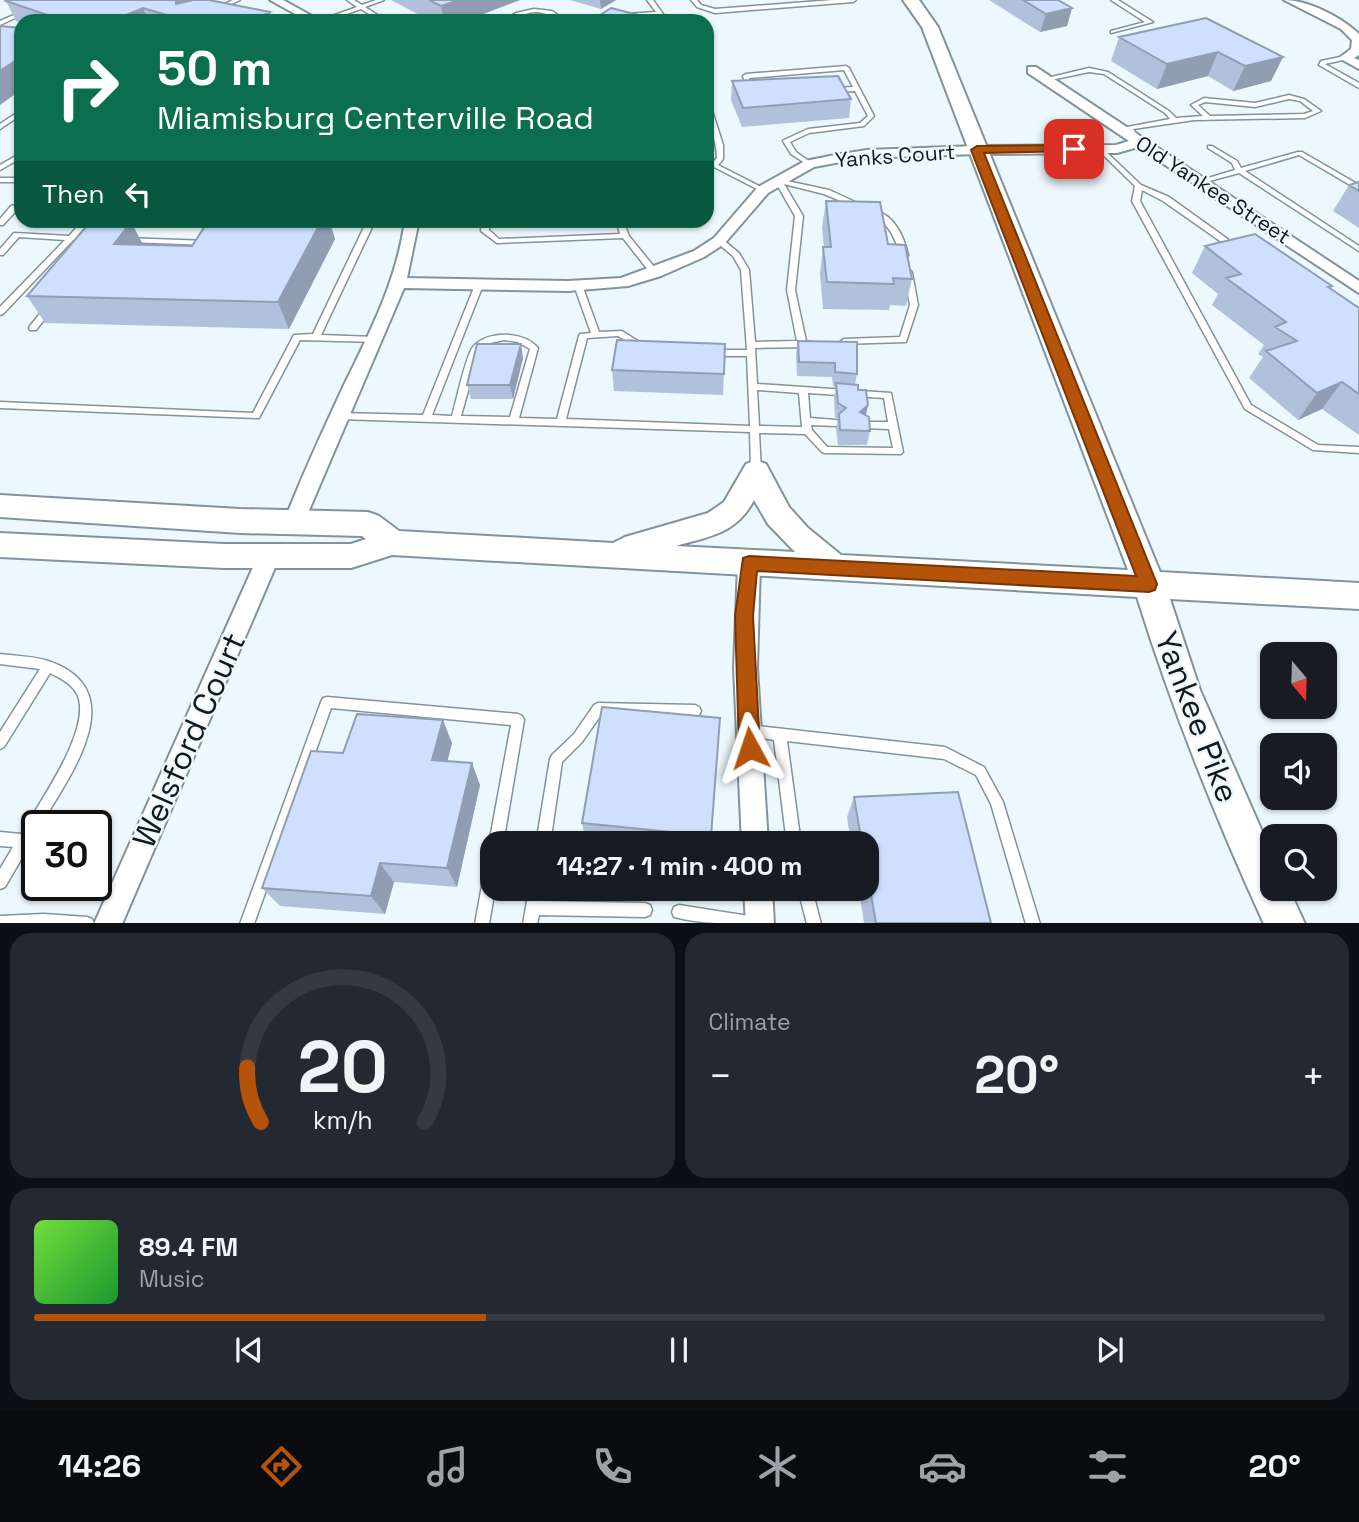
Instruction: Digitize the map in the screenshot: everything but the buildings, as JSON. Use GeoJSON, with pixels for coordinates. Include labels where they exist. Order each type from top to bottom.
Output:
{"type":"FeatureCollection","features":[{"type":"Feature","properties":{"kind":"main road","name":"Yankee Pike"},"geometry":{"type":"LineString","coordinates":[[911,0],[930,27],[1149,584],[1182,690],[1246,842],[1286,923]]}},
{"type":"Feature","properties":{"kind":"main road"},"geometry":{"type":"LineString","coordinates":[[756,471],[765,498],[784,525],[835,568]]}},
{"type":"Feature","properties":{"kind":"main road"},"geometry":{"type":"LineString","coordinates":[[610,557],[631,547],[717,522],[734,510],[756,471]]}},
{"type":"Feature","properties":{"kind":"main road"},"geometry":{"type":"LineString","coordinates":[[0,506],[240,521],[368,524],[388,540]]}},
{"type":"Feature","properties":{"kind":"main road"},"geometry":{"type":"LineString","coordinates":[[182,554],[233,536],[261,537],[284,532],[294,522]]}},
{"type":"Feature","properties":{"kind":"main road"},"geometry":{"type":"LineString","coordinates":[[0,545],[182,554],[351,556],[388,540],[610,557],[1359,596]]}},
{"type":"Feature","properties":{"kind":"street"},"geometry":{"type":"LineString","coordinates":[[275,0],[304,14]]}},
{"type":"Feature","properties":{"kind":"street"},"geometry":{"type":"LineString","coordinates":[[1289,0],[1345,27],[1358,39],[1357,51],[1345,58]]}},
{"type":"Feature","properties":{"kind":"street"},"geometry":{"type":"LineString","coordinates":[[1345,27],[1359,26]]}},
{"type":"Feature","properties":{"kind":"street"},"geometry":{"type":"LineString","coordinates":[[1345,58],[1359,65]]}},
{"type":"Feature","properties":{"kind":"street","name":"Old Yankee Street"},"geometry":{"type":"LineString","coordinates":[[1032,70],[1359,288]]}},
{"type":"Feature","properties":{"kind":"street","name":"Yanks Court"},"geometry":{"type":"LineString","coordinates":[[397,283],[622,283],[655,273],[719,242],[733,222],[763,190],[810,164],[867,154],[1117,149],[1139,142]]}},
{"type":"Feature","properties":{"kind":"street"},"geometry":{"type":"LineString","coordinates":[[294,522],[403,269],[411,228]]}},
{"type":"Feature","properties":{"kind":"street","name":"Welsford Court"},"geometry":{"type":"LineString","coordinates":[[108,923],[269,556]]}},
{"type":"Feature","properties":{"kind":"street"},"geometry":{"type":"LineString","coordinates":[[749,564],[744,616],[754,831]]}},
{"type":"Feature","properties":{"kind":"street"},"geometry":{"type":"LineString","coordinates":[[759,901],[760,923]]}},
{"type":"Feature","properties":{"kind":"lane"},"geometry":{"type":"LineString","coordinates":[[212,11],[237,0]]}},
{"type":"Feature","properties":{"kind":"lane"},"geometry":{"type":"LineString","coordinates":[[350,0],[372,14]]}},
{"type":"Feature","properties":{"kind":"lane"},"geometry":{"type":"LineString","coordinates":[[340,14],[381,0]]}},
{"type":"Feature","properties":{"kind":"lane"},"geometry":{"type":"LineString","coordinates":[[647,14],[659,13],[650,0]]}},
{"type":"Feature","properties":{"kind":"lane"},"geometry":{"type":"LineString","coordinates":[[694,0],[706,9],[744,9],[853,0]]}},
{"type":"Feature","properties":{"kind":"lane"},"geometry":{"type":"LineString","coordinates":[[737,0],[744,9]]}},
{"type":"Feature","properties":{"kind":"lane"},"geometry":{"type":"LineString","coordinates":[[1113,32],[1150,22],[1114,0]]}},
{"type":"Feature","properties":{"kind":"lane"},"geometry":{"type":"LineString","coordinates":[[215,3],[234,9]]}},
{"type":"Feature","properties":{"kind":"lane"},"geometry":{"type":"LineString","coordinates":[[22,14],[32,9]]}},
{"type":"Feature","properties":{"kind":"lane"},"geometry":{"type":"LineString","coordinates":[[520,14],[534,11],[554,14]]}},
{"type":"Feature","properties":{"kind":"lane"},"geometry":{"type":"LineString","coordinates":[[0,25],[10,30]]}},
{"type":"Feature","properties":{"kind":"lane"},"geometry":{"type":"LineString","coordinates":[[1345,58],[1323,62],[1322,65],[1359,86]]}},
{"type":"Feature","properties":{"kind":"lane"},"geometry":{"type":"LineString","coordinates":[[766,94],[752,95],[746,76],[846,68],[871,116],[862,125],[808,131],[786,141],[793,153],[810,164]]}},
{"type":"Feature","properties":{"kind":"lane"},"geometry":{"type":"LineString","coordinates":[[1046,79],[1088,70],[1106,74],[1167,112],[1175,121]]}},
{"type":"Feature","properties":{"kind":"lane"},"geometry":{"type":"LineString","coordinates":[[831,90],[857,89]]}},
{"type":"Feature","properties":{"kind":"lane"},"geometry":{"type":"LineString","coordinates":[[1139,142],[1129,128],[1209,118],[1306,116],[1318,111],[1302,100],[1289,97],[1255,105],[1204,100],[1194,105],[1209,118]]}},
{"type":"Feature","properties":{"kind":"lane"},"geometry":{"type":"LineString","coordinates":[[1255,105],[1266,117]]}},
{"type":"Feature","properties":{"kind":"lane"},"geometry":{"type":"LineString","coordinates":[[714,126],[720,145],[720,159],[714,164]]}},
{"type":"Feature","properties":{"kind":"lane"},"geometry":{"type":"LineString","coordinates":[[1210,147],[1359,249]]}},
{"type":"Feature","properties":{"kind":"lane"},"geometry":{"type":"LineString","coordinates":[[1099,148],[1139,186],[1166,199],[1245,255]]}},
{"type":"Feature","properties":{"kind":"lane"},"geometry":{"type":"LineString","coordinates":[[1200,182],[1300,153],[1359,188]]}},
{"type":"Feature","properties":{"kind":"lane"},"geometry":{"type":"LineString","coordinates":[[714,169],[763,190]]}},
{"type":"Feature","properties":{"kind":"lane"},"geometry":{"type":"LineString","coordinates":[[778,181],[826,192],[881,216],[901,236],[914,305],[903,340],[827,343]]}},
{"type":"Feature","properties":{"kind":"lane"},"geometry":{"type":"LineString","coordinates":[[778,181],[799,216],[791,290],[802,344]]}},
{"type":"Feature","properties":{"kind":"lane"},"geometry":{"type":"LineString","coordinates":[[1139,186],[1136,201],[1248,407],[1316,448],[1359,450]]}},
{"type":"Feature","properties":{"kind":"lane"},"geometry":{"type":"LineString","coordinates":[[0,222],[14,208]]}},
{"type":"Feature","properties":{"kind":"lane"},"geometry":{"type":"LineString","coordinates":[[2,308],[80,228]]}},
{"type":"Feature","properties":{"kind":"lane"},"geometry":{"type":"LineString","coordinates":[[316,337],[368,228]]}},
{"type":"Feature","properties":{"kind":"lane"},"geometry":{"type":"LineString","coordinates":[[485,228],[497,242],[625,236]]}},
{"type":"Feature","properties":{"kind":"lane"},"geometry":{"type":"LineString","coordinates":[[622,228],[625,236],[655,273]]}},
{"type":"Feature","properties":{"kind":"lane"},"geometry":{"type":"LineString","coordinates":[[0,253],[17,235],[104,239]]}},
{"type":"Feature","properties":{"kind":"lane"},"geometry":{"type":"LineString","coordinates":[[117,240],[208,243],[214,235]]}},
{"type":"Feature","properties":{"kind":"lane"},"geometry":{"type":"LineString","coordinates":[[719,242],[736,255],[744,270],[751,349],[756,471]]}},
{"type":"Feature","properties":{"kind":"lane"},"geometry":{"type":"LineString","coordinates":[[426,418],[479,285]]}},
{"type":"Feature","properties":{"kind":"lane"},"geometry":{"type":"LineString","coordinates":[[578,285],[596,335]]}},
{"type":"Feature","properties":{"kind":"lane"},"geometry":{"type":"LineString","coordinates":[[33,328],[56,299]]}},
{"type":"Feature","properties":{"kind":"lane"},"geometry":{"type":"LineString","coordinates":[[561,422],[583,336],[619,333],[650,350]]}},
{"type":"Feature","properties":{"kind":"lane"},"geometry":{"type":"LineString","coordinates":[[0,405],[256,416],[297,337],[374,340]]}},
{"type":"Feature","properties":{"kind":"lane"},"geometry":{"type":"LineString","coordinates":[[456,419],[475,351],[483,343],[504,338],[524,341],[534,348],[514,420]]}},
{"type":"Feature","properties":{"kind":"lane"},"geometry":{"type":"LineString","coordinates":[[698,352],[815,344]]}},
{"type":"Feature","properties":{"kind":"lane"},"geometry":{"type":"LineString","coordinates":[[753,387],[888,395],[898,452],[825,450],[806,426],[803,390]]}},
{"type":"Feature","properties":{"kind":"lane"},"geometry":{"type":"LineString","coordinates":[[339,416],[754,429],[836,423]]}},
{"type":"Feature","properties":{"kind":"lane"},"geometry":{"type":"LineString","coordinates":[[865,425],[894,426]]}},
{"type":"Feature","properties":{"kind":"lane"},"geometry":{"type":"LineString","coordinates":[[0,659],[48,666],[74,681],[86,700],[87,721],[80,746],[42,810]]}},
{"type":"Feature","properties":{"kind":"lane"},"geometry":{"type":"LineString","coordinates":[[0,743],[48,666]]}},
{"type":"Feature","properties":{"kind":"lane"},"geometry":{"type":"LineString","coordinates":[[247,923],[327,702],[518,720],[498,831]]}},
{"type":"Feature","properties":{"kind":"lane"},"geometry":{"type":"LineString","coordinates":[[544,831],[555,759],[578,738],[598,709],[695,712]]}},
{"type":"Feature","properties":{"kind":"lane"},"geometry":{"type":"LineString","coordinates":[[748,731],[945,753],[980,771],[997,802],[1033,923]]}},
{"type":"Feature","properties":{"kind":"lane"},"geometry":{"type":"LineString","coordinates":[[780,735],[792,831]]}},
{"type":"Feature","properties":{"kind":"lane"},"geometry":{"type":"LineString","coordinates":[[0,839],[21,841]]}},
{"type":"Feature","properties":{"kind":"lane"},"geometry":{"type":"LineString","coordinates":[[0,882],[21,846]]}},
{"type":"Feature","properties":{"kind":"lane"},"geometry":{"type":"LineString","coordinates":[[482,923],[486,901]]}},
{"type":"Feature","properties":{"kind":"lane"},"geometry":{"type":"LineString","coordinates":[[530,923],[534,901]]}},
{"type":"Feature","properties":{"kind":"lane"},"geometry":{"type":"LineString","coordinates":[[808,901],[814,923]]}},
{"type":"Feature","properties":{"kind":"lane"},"geometry":{"type":"LineString","coordinates":[[533,908],[645,910]]}},
{"type":"Feature","properties":{"kind":"lane"},"geometry":{"type":"LineString","coordinates":[[679,912],[755,923]]}},
{"type":"Feature","properties":{"kind":"lane"},"geometry":{"type":"LineString","coordinates":[[0,923],[44,920],[87,923]]}},
{"type":"Feature","properties":{"kind":"route"},"geometry":{"type":"LineString","coordinates":[[750,748],[745,690],[744,616],[749,564],[1149,584],[977,150],[1074,149]]}}]}
